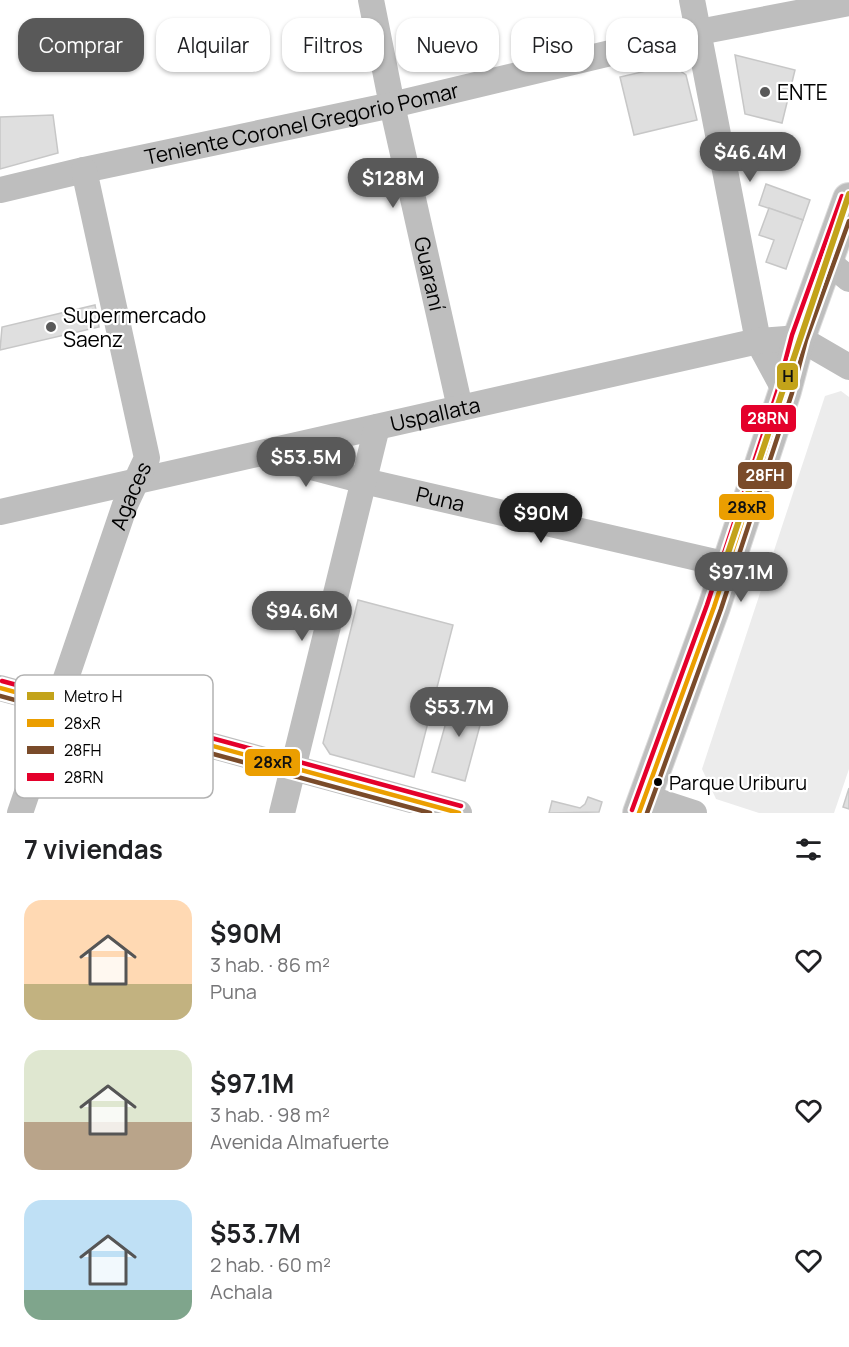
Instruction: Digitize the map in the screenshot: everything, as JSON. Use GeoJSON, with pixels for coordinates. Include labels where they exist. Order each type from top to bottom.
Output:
{"type":"FeatureCollection","features":[{"type":"Feature","properties":{"kind":"main road"},"geometry":{"type":"LineString","coordinates":[[642,805],[728,565],[800,338],[838,270],[849,199]]}},
{"type":"Feature","properties":{"kind":"street","name":"Guaraní"},"geometry":{"type":"LineString","coordinates":[[370,0],[460,408]]}},
{"type":"Feature","properties":{"kind":"street"},"geometry":{"type":"LineString","coordinates":[[692,0],[758,341],[784,392]]}},
{"type":"Feature","properties":{"kind":"street","name":"Teniente Coronel Gregorio Pomar"},"geometry":{"type":"LineString","coordinates":[[0,190],[392,105],[699,32],[849,3]]}},
{"type":"Feature","properties":{"kind":"street","name":"Agaces"},"geometry":{"type":"LineString","coordinates":[[67,675],[125,505],[147,458],[84,170]]}},
{"type":"Feature","properties":{"kind":"street"},"geometry":{"type":"LineString","coordinates":[[800,338],[849,368]]}},
{"type":"Feature","properties":{"kind":"street","name":"Uspallata"},"geometry":{"type":"LineString","coordinates":[[0,512],[758,341],[800,338]]}},
{"type":"Feature","properties":{"kind":"street"},"geometry":{"type":"LineString","coordinates":[[282,813],[377,427]]}},
{"type":"Feature","properties":{"kind":"street","name":"Puna"},"geometry":{"type":"LineString","coordinates":[[259,454],[364,481],[728,565]]}},
{"type":"Feature","properties":{"kind":"street"},"geometry":{"type":"LineString","coordinates":[[0,688],[15,692]]}},
{"type":"Feature","properties":{"kind":"street"},"geometry":{"type":"LineString","coordinates":[[213,746],[459,813]]}},
{"type":"Feature","properties":{"kind":"street","name":"Agaces"},"geometry":{"type":"LineString","coordinates":[[20,813],[25,798]]}},
{"type":"Feature","properties":{"kind":"street"},"geometry":{"type":"LineString","coordinates":[[642,805],[694,813]]}},
{"type":"Feature","properties":{"kind":"shaded area"},"geometry":{"type":"Polygon","coordinates":[[[841,391],[849,397],[849,769],[834,813],[759,813],[716,799],[702,769],[825,396],[841,391]]]}},
{"type":"Feature","properties":{"kind":"shaded area"},"geometry":{"type":"Polygon","coordinates":[[[346,446],[353,446],[356,452],[357,456],[352,466],[324,459],[322,456],[346,446]]]}},
{"type":"Feature","properties":{"kind":"building","name":"ENTE"},"geometry":{"type":"Polygon","coordinates":[[[735,55],[795,70],[782,123],[745,114],[735,55]]]}},
{"type":"Feature","properties":{"kind":"building"},"geometry":{"type":"Polygon","coordinates":[[[642,72],[682,72],[686,75],[697,120],[634,135],[620,77],[642,72]]]}},
{"type":"Feature","properties":{"kind":"building"},"geometry":{"type":"Polygon","coordinates":[[[53,115],[58,153],[0,169],[0,117],[53,115]]]}},
{"type":"Feature","properties":{"kind":"building"},"geometry":{"type":"Polygon","coordinates":[[[766,184],[810,200],[803,220],[759,205],[766,184]]]}},
{"type":"Feature","properties":{"kind":"building"},"geometry":{"type":"Polygon","coordinates":[[[769,208],[803,220],[786,269],[766,262],[774,240],[759,235],[769,208]]]}},
{"type":"Feature","properties":{"kind":"building","name":"Supermercado Saenz"},"geometry":{"type":"Polygon","coordinates":[[[95,305],[99,327],[0,350],[2,327],[95,305]]]}},
{"type":"Feature","properties":{"kind":"building"},"geometry":{"type":"Polygon","coordinates":[[[358,600],[453,625],[414,777],[330,754],[323,743],[358,600]]]}},
{"type":"Feature","properties":{"kind":"building"},"geometry":{"type":"Polygon","coordinates":[[[454,694],[486,703],[465,781],[432,772],[454,694]]]}},
{"type":"Feature","properties":{"kind":"building"},"geometry":{"type":"Polygon","coordinates":[[[849,788],[849,809],[843,807],[849,788]]]}},
{"type":"Feature","properties":{"kind":"building"},"geometry":{"type":"Polygon","coordinates":[[[588,797],[602,802],[599,812],[549,813],[552,801],[580,808],[588,797]]]}},
{"type":"Feature","properties":{"kind":"metro line","name":"H"},"geometry":{"type":"LineString","coordinates":[[726,559],[849,194]]}},
{"type":"Feature","properties":{"kind":"transit line","name":"28RN"},"geometry":{"type":"LineString","coordinates":[[632,810],[707,605],[778,389],[792,335],[842,196]]}},
{"type":"Feature","properties":{"kind":"transit line","name":"28xR"},"geometry":{"type":"LineString","coordinates":[[639,813],[714,607],[785,391],[799,338],[849,199]]}},
{"type":"Feature","properties":{"kind":"transit line","name":"28FH"},"geometry":{"type":"LineString","coordinates":[[647,813],[721,609],[792,393],[806,340],[849,221]]}},
{"type":"Feature","properties":{"kind":"transit line","name":"28RN"},"geometry":{"type":"LineString","coordinates":[[2,681],[15,685]]}},
{"type":"Feature","properties":{"kind":"transit line","name":"28xR"},"geometry":{"type":"LineString","coordinates":[[0,688],[15,692]]}},
{"type":"Feature","properties":{"kind":"transit line","name":"28FH"},"geometry":{"type":"LineString","coordinates":[[0,696],[15,700]]}},
{"type":"Feature","properties":{"kind":"transit line","name":"28RN"},"geometry":{"type":"LineString","coordinates":[[213,738],[461,806]]}},
{"type":"Feature","properties":{"kind":"transit line","name":"28xR"},"geometry":{"type":"LineString","coordinates":[[213,746],[459,813]]}},
{"type":"Feature","properties":{"kind":"transit line","name":"28FH"},"geometry":{"type":"LineString","coordinates":[[213,754],[430,813]]}},
{"type":"Feature","properties":{"kind":"place","name":"ENTE"},"geometry":{"type":"Point","coordinates":[765,92]}},
{"type":"Feature","properties":{"kind":"place","name":"Supermercado Saenz"},"geometry":{"type":"Point","coordinates":[51,327]}},
{"type":"Feature","properties":{"kind":"place","name":"Parque Uriburu"},"geometry":{"type":"Point","coordinates":[658,782]}}]}
